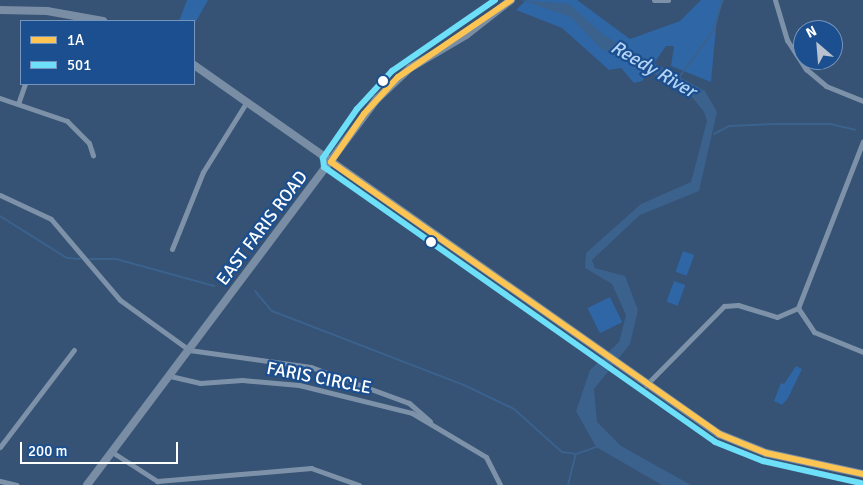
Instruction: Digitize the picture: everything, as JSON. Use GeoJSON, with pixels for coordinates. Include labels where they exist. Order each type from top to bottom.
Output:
{"type":"FeatureCollection","features":[{"type":"Feature","properties":{"kind":"street"},"geometry":{"type":"LineString","coordinates":[[654,0],[668,0]]}},
{"type":"Feature","properties":{"kind":"street"},"geometry":{"type":"LineString","coordinates":[[775,0],[787,40],[806,70],[826,86],[863,100]]}},
{"type":"Feature","properties":{"kind":"street","name":"EAST FARIS ROAD"},"geometry":{"type":"LineString","coordinates":[[87,485],[331,162],[364,114],[398,77],[509,2]]}},
{"type":"Feature","properties":{"kind":"street"},"geometry":{"type":"LineString","coordinates":[[0,10],[46,11],[97,20]]}},
{"type":"Feature","properties":{"kind":"street"},"geometry":{"type":"LineString","coordinates":[[195,66],[646,385],[734,442],[863,474]]}},
{"type":"Feature","properties":{"kind":"street"},"geometry":{"type":"LineString","coordinates":[[18,104],[25,85]]}},
{"type":"Feature","properties":{"kind":"street"},"geometry":{"type":"LineString","coordinates":[[0,98],[68,121],[89,143],[93,155]]}},
{"type":"Feature","properties":{"kind":"street"},"geometry":{"type":"LineString","coordinates":[[172,248],[203,172],[246,103]]}},
{"type":"Feature","properties":{"kind":"street"},"geometry":{"type":"LineString","coordinates":[[646,385],[724,306],[738,305],[777,318],[798,308],[863,141]]}},
{"type":"Feature","properties":{"kind":"street"},"geometry":{"type":"LineString","coordinates":[[0,195],[51,219],[120,300],[188,350]]}},
{"type":"Feature","properties":{"kind":"street"},"geometry":{"type":"LineString","coordinates":[[798,308],[814,332],[863,352]]}},
{"type":"Feature","properties":{"kind":"street"},"geometry":{"type":"LineString","coordinates":[[0,447],[74,350]]}},
{"type":"Feature","properties":{"kind":"street","name":"FARIS CIRCLE"},"geometry":{"type":"LineString","coordinates":[[188,350],[311,368],[409,403],[430,421],[486,457],[500,485]]}},
{"type":"Feature","properties":{"kind":"street","name":"FARIS CIRCLE"},"geometry":{"type":"LineString","coordinates":[[170,376],[200,383],[256,380],[299,385],[378,403],[430,421]]}},
{"type":"Feature","properties":{"kind":"street"},"geometry":{"type":"LineString","coordinates":[[112,452],[157,480],[311,468],[359,485]]}},
{"type":"Feature","properties":{"kind":"street"},"geometry":{"type":"LineString","coordinates":[[0,482],[17,485]]}},
{"type":"Feature","properties":{"kind":"shaded area"},"geometry":{"type":"Polygon","coordinates":[[[187,0],[208,0],[195,23],[195,20],[179,20],[187,0]]]}},
{"type":"Feature","properties":{"kind":"shaded area"},"geometry":{"type":"Polygon","coordinates":[[[526,0],[577,0],[630,39],[680,21],[701,0],[724,0],[717,18],[711,82],[671,66],[674,46],[666,46],[642,81],[634,83],[621,68],[609,70],[562,28],[516,10],[526,0]]]}},
{"type":"Feature","properties":{"kind":"shaded area"},"geometry":{"type":"Polygon","coordinates":[[[683,251],[694,255],[687,276],[675,272],[683,251]]]}},
{"type":"Feature","properties":{"kind":"shaded area"},"geometry":{"type":"Polygon","coordinates":[[[674,281],[685,285],[678,306],[666,302],[674,281]]]}},
{"type":"Feature","properties":{"kind":"shaded area"},"geometry":{"type":"Polygon","coordinates":[[[610,297],[622,322],[600,333],[588,308],[610,297]]]}},
{"type":"Feature","properties":{"kind":"shaded area"},"geometry":{"type":"Polygon","coordinates":[[[796,366],[802,369],[788,398],[782,405],[774,401],[781,383],[784,384],[796,366]]]}},
{"type":"Feature","properties":{"kind":"water","name":"Reedy River"},"geometry":{"type":"Polygon","coordinates":[[[521,0],[569,4],[605,36],[705,91],[717,112],[699,191],[640,215],[592,260],[595,268],[625,276],[638,310],[630,344],[594,389],[597,422],[621,446],[691,485],[662,485],[596,447],[576,411],[590,370],[619,342],[626,315],[612,284],[585,268],[586,253],[641,204],[691,182],[707,121],[704,112],[692,97],[668,81],[600,48],[571,17],[521,0]]]}},
{"type":"Feature","properties":{"kind":"waterway","name":"Reedy River"},"geometry":{"type":"LineString","coordinates":[[680,76],[714,30],[722,0]]}},
{"type":"Feature","properties":{"kind":"waterway"},"geometry":{"type":"LineString","coordinates":[[714,134],[729,126],[776,124],[830,124],[855,130]]}},
{"type":"Feature","properties":{"kind":"waterway"},"geometry":{"type":"LineString","coordinates":[[0,216],[67,258],[80,259]]}},
{"type":"Feature","properties":{"kind":"waterway"},"geometry":{"type":"LineString","coordinates":[[90,259],[116,259],[214,286]]}},
{"type":"Feature","properties":{"kind":"waterway"},"geometry":{"type":"LineString","coordinates":[[255,291],[272,311],[466,386],[514,409],[562,452],[576,454],[596,447]]}},
{"type":"Feature","properties":{"kind":"waterway"},"geometry":{"type":"LineString","coordinates":[[568,485],[576,454]]}},
{"type":"Feature","properties":{"kind":"transit line","name":"501"},"geometry":{"type":"LineString","coordinates":[[495,0],[392,71],[357,109],[323,158],[324,167],[715,442],[763,461],[861,483]]}},
{"type":"Feature","properties":{"kind":"transit line","name":"1A"},"geometry":{"type":"LineString","coordinates":[[511,0],[398,77],[364,114],[331,162],[719,434],[766,453],[863,474]]}}]}
